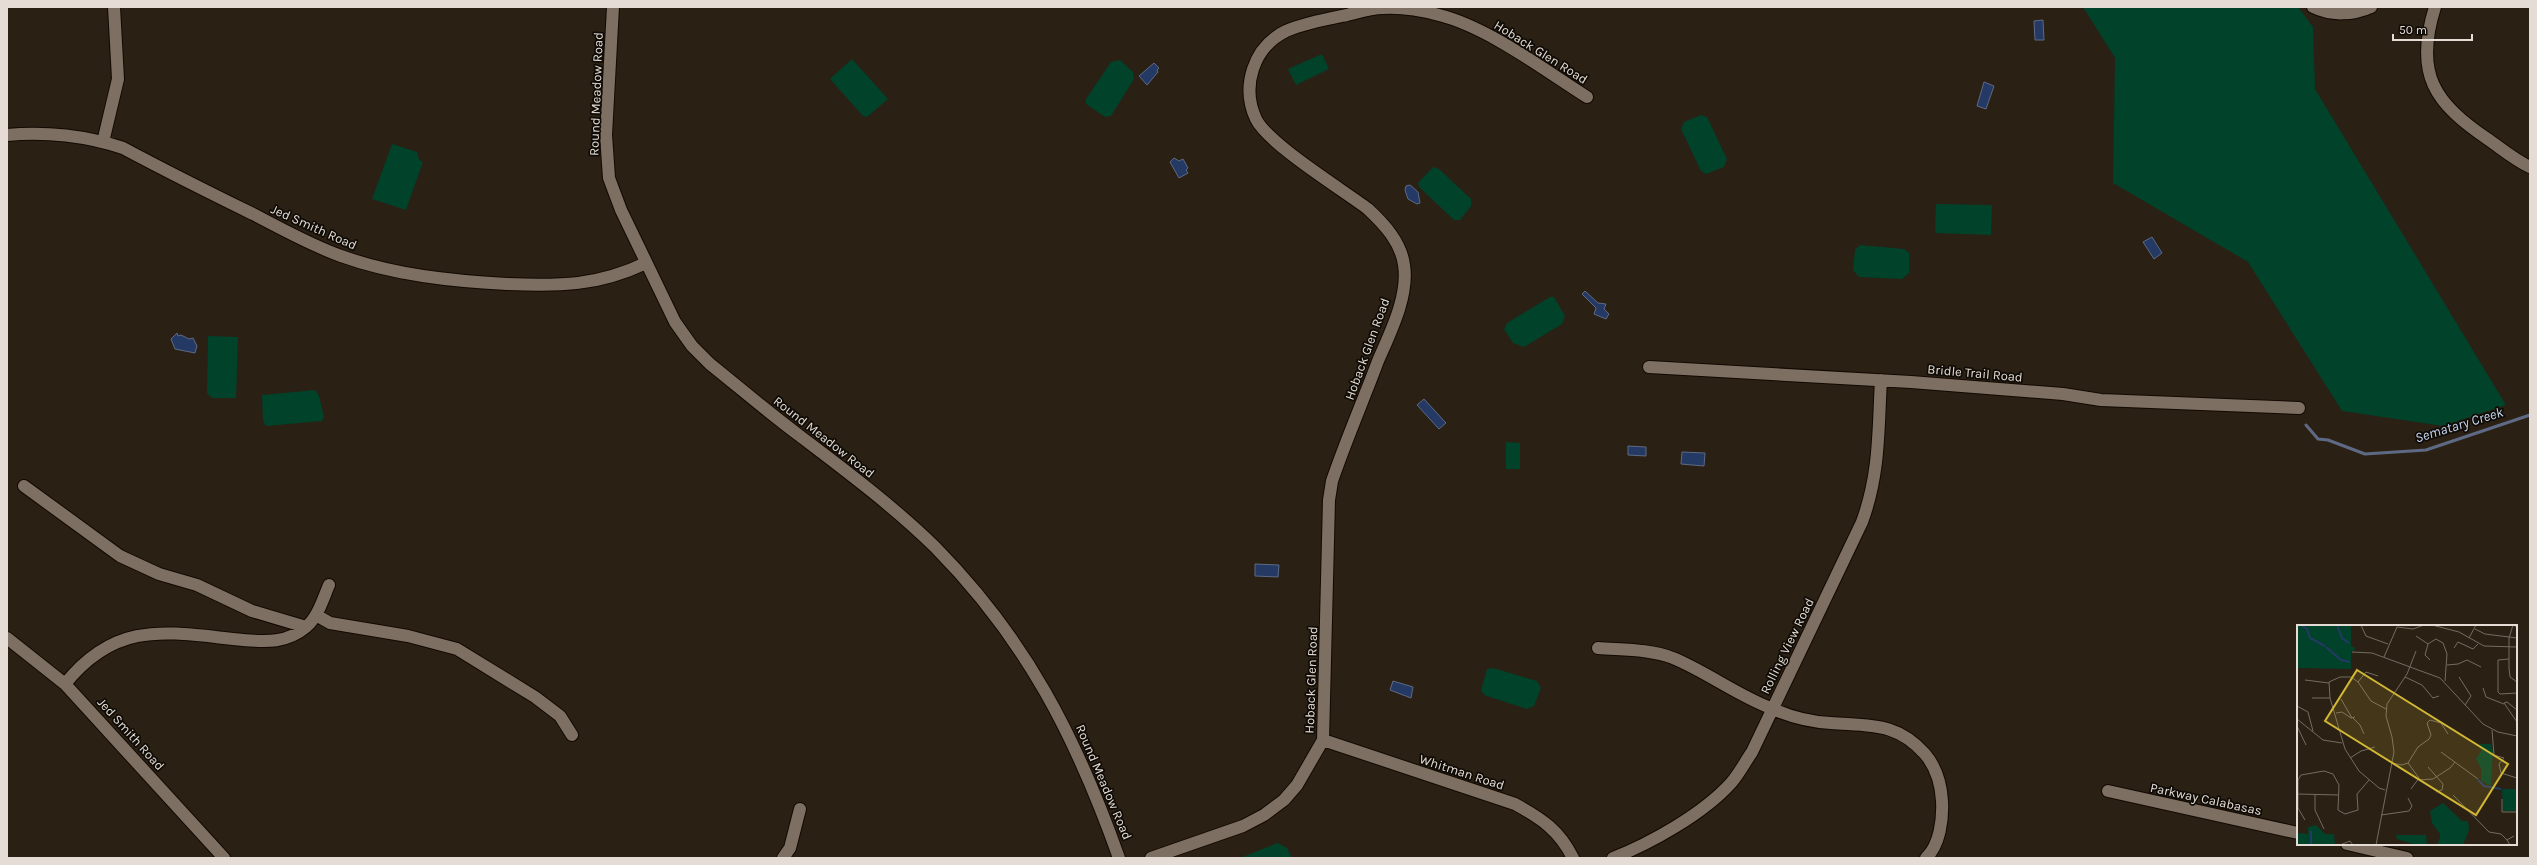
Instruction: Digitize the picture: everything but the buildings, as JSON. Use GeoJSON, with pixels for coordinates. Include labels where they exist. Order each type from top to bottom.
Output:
{"type":"FeatureCollection","features":[{"type":"Feature","properties":{"kind":"street"},"geometry":{"type":"LineString","coordinates":[[103,142],[118,79],[114,7]]}},
{"type":"Feature","properties":{"kind":"street","name":"Round Meadow Road"},"geometry":{"type":"LineString","coordinates":[[613,7],[606,153],[610,178],[615,196],[646,263],[676,322],[692,346],[710,364],[886,502],[933,546],[979,596],[1029,664],[1065,725],[1099,800],[1119,858]]}},
{"type":"Feature","properties":{"kind":"street"},"geometry":{"type":"LineString","coordinates":[[2313,7],[2345,14],[2358,12],[2371,7]]}},
{"type":"Feature","properties":{"kind":"street"},"geometry":{"type":"LineString","coordinates":[[2435,7],[2427,33],[2426,47],[2429,72],[2438,95],[2453,114],[2530,166]]}},
{"type":"Feature","properties":{"kind":"street","name":"Hoback Glen Road"},"geometry":{"type":"LineString","coordinates":[[1151,858],[1243,826],[1264,815],[1284,800],[1297,785],[1323,740],[1329,500],[1332,480],[1393,324],[1401,295],[1404,264],[1390,232],[1368,209],[1272,139],[1257,119],[1249,96],[1251,73],[1258,58],[1270,42],[1286,32],[1321,20],[1382,8],[1413,9],[1441,15],[1487,34],[1587,97]]}},
{"type":"Feature","properties":{"kind":"street","name":"Jed Smith Road"},"geometry":{"type":"LineString","coordinates":[[7,135],[69,137],[103,142],[123,148],[317,246],[368,264],[402,273],[475,282],[557,286],[587,283],[616,276],[646,263]]}},
{"type":"Feature","properties":{"kind":"street","name":"Bridle Trail Road"},"geometry":{"type":"LineString","coordinates":[[1649,366],[1881,380],[2063,394],[2101,400],[2299,408]]}},
{"type":"Feature","properties":{"kind":"street","name":"Rolling View Road"},"geometry":{"type":"LineString","coordinates":[[1613,858],[1629,852],[1703,808],[1731,782],[1752,752],[1862,522],[1872,496],[1876,477],[1881,380]]}},
{"type":"Feature","properties":{"kind":"street"},"geometry":{"type":"LineString","coordinates":[[24,486],[120,556],[159,574],[197,585],[252,610],[306,626]]}},
{"type":"Feature","properties":{"kind":"street"},"geometry":{"type":"LineString","coordinates":[[65,684],[82,665],[109,646],[141,634],[168,633],[271,642],[290,638],[306,626],[316,615],[330,585]]}},
{"type":"Feature","properties":{"kind":"street"},"geometry":{"type":"LineString","coordinates":[[316,615],[330,623],[408,636],[457,650],[535,697],[560,716],[572,735]]}},
{"type":"Feature","properties":{"kind":"street","name":"Jed Smith Road"},"geometry":{"type":"LineString","coordinates":[[7,638],[40,662],[65,684],[224,858]]}},
{"type":"Feature","properties":{"kind":"street"},"geometry":{"type":"LineString","coordinates":[[1598,648],[1644,651],[1673,658],[1772,709],[1800,719],[1870,724],[1890,728],[1907,736],[1930,760],[1938,777],[1942,797],[1943,819],[1936,839],[1926,858]]}},
{"type":"Feature","properties":{"kind":"street","name":"Whitman Road"},"geometry":{"type":"LineString","coordinates":[[1323,740],[1515,804],[1544,820],[1565,842],[1573,858]]}},
{"type":"Feature","properties":{"kind":"street","name":"Parkway Calabasas"},"geometry":{"type":"LineString","coordinates":[[2108,791],[2297,833]]}},
{"type":"Feature","properties":{"kind":"street"},"geometry":{"type":"LineString","coordinates":[[783,858],[790,848],[800,809]]}},
{"type":"Feature","properties":{"kind":"street"},"geometry":{"type":"LineString","coordinates":[[2351,845],[2407,858]]}},
{"type":"Feature","properties":{"kind":"green space"},"geometry":{"type":"Polygon","coordinates":[[[2083,7],[2298,7],[2313,27],[2315,89],[2506,405],[2443,426],[2342,411],[2248,262],[2113,183],[2115,58],[2083,7]]]}},
{"type":"Feature","properties":{"kind":"green space"},"geometry":{"type":"Polygon","coordinates":[[[1322,54],[1329,69],[1296,85],[1288,69],[1322,54]]]}},
{"type":"Feature","properties":{"kind":"green space"},"geometry":{"type":"Polygon","coordinates":[[[852,59],[888,99],[867,117],[863,116],[830,79],[852,59]]]}},
{"type":"Feature","properties":{"kind":"green space"},"geometry":{"type":"Polygon","coordinates":[[[1120,60],[1133,72],[1134,79],[1111,116],[1105,117],[1086,104],[1086,99],[1111,62],[1120,60]]]}},
{"type":"Feature","properties":{"kind":"green space"},"geometry":{"type":"Polygon","coordinates":[[[1701,115],[1707,117],[1727,159],[1724,167],[1706,174],[1701,171],[1681,129],[1684,122],[1701,115]]]}},
{"type":"Feature","properties":{"kind":"green space"},"geometry":{"type":"Polygon","coordinates":[[[392,144],[417,152],[419,160],[423,162],[406,210],[372,199],[392,144]]]}},
{"type":"Feature","properties":{"kind":"green space"},"geometry":{"type":"Polygon","coordinates":[[[1433,167],[1439,169],[1471,199],[1471,206],[1460,220],[1454,220],[1419,187],[1418,183],[1433,167]]]}},
{"type":"Feature","properties":{"kind":"green space"},"geometry":{"type":"Polygon","coordinates":[[[1936,204],[1992,205],[1991,235],[1935,233],[1936,204]]]}},
{"type":"Feature","properties":{"kind":"green space"},"geometry":{"type":"Polygon","coordinates":[[[1860,245],[1904,249],[1909,253],[1909,273],[1902,279],[1859,277],[1853,270],[1855,250],[1860,245]]]}},
{"type":"Feature","properties":{"kind":"green space"},"geometry":{"type":"Polygon","coordinates":[[[1550,297],[1554,297],[1565,316],[1562,324],[1524,347],[1513,343],[1504,329],[1507,323],[1550,297]]]}},
{"type":"Feature","properties":{"kind":"green space"},"geometry":{"type":"Polygon","coordinates":[[[208,336],[238,337],[236,398],[212,398],[207,393],[208,336]]]}},
{"type":"Feature","properties":{"kind":"green space"},"geometry":{"type":"Polygon","coordinates":[[[315,390],[319,396],[324,417],[322,421],[266,426],[263,420],[262,395],[315,390]]]}},
{"type":"Feature","properties":{"kind":"green space"},"geometry":{"type":"Polygon","coordinates":[[[1506,442],[1520,443],[1520,469],[1506,469],[1506,442]]]}},
{"type":"Feature","properties":{"kind":"green space"},"geometry":{"type":"Polygon","coordinates":[[[1493,668],[1537,681],[1541,688],[1534,706],[1527,709],[1484,695],[1481,690],[1487,669],[1493,668]]]}},
{"type":"Feature","properties":{"kind":"green space"},"geometry":{"type":"Polygon","coordinates":[[[1278,843],[1287,848],[1292,858],[1240,858],[1278,843]]]}},
{"type":"Feature","properties":{"kind":"water"},"geometry":{"type":"Polygon","coordinates":[[[2043,20],[2044,40],[2035,40],[2034,21],[2043,20]]]}},
{"type":"Feature","properties":{"kind":"water"},"geometry":{"type":"Polygon","coordinates":[[[1154,63],[1159,68],[1157,70],[1158,72],[1147,85],[1139,76],[1154,63]]]}},
{"type":"Feature","properties":{"kind":"water"},"geometry":{"type":"Polygon","coordinates":[[[1984,82],[1994,86],[1986,109],[1977,106],[1984,82]]]}},
{"type":"Feature","properties":{"kind":"water"},"geometry":{"type":"Polygon","coordinates":[[[1174,158],[1179,161],[1183,159],[1188,168],[1186,170],[1188,173],[1179,178],[1170,162],[1174,158]]]}},
{"type":"Feature","properties":{"kind":"water"},"geometry":{"type":"Polygon","coordinates":[[[1410,185],[1418,192],[1420,203],[1417,204],[1408,199],[1405,190],[1406,186],[1410,185]]]}},
{"type":"Feature","properties":{"kind":"water"},"geometry":{"type":"Polygon","coordinates":[[[2152,237],[2162,253],[2154,259],[2143,242],[2152,237]]]}},
{"type":"Feature","properties":{"kind":"water"},"geometry":{"type":"Polygon","coordinates":[[[1585,291],[1598,303],[1606,304],[1604,309],[1609,314],[1606,319],[1594,314],[1596,308],[1582,294],[1585,291]]]}},
{"type":"Feature","properties":{"kind":"water"},"geometry":{"type":"Polygon","coordinates":[[[177,333],[178,336],[181,335],[189,339],[193,338],[197,346],[195,353],[175,349],[171,339],[177,333]]]}},
{"type":"Feature","properties":{"kind":"water"},"geometry":{"type":"Polygon","coordinates":[[[1424,399],[1446,423],[1439,429],[1417,405],[1424,399]]]}},
{"type":"Feature","properties":{"kind":"water"},"geometry":{"type":"Polygon","coordinates":[[[1628,446],[1646,447],[1646,456],[1628,455],[1628,446]]]}},
{"type":"Feature","properties":{"kind":"water"},"geometry":{"type":"Polygon","coordinates":[[[1682,452],[1705,453],[1704,466],[1681,464],[1682,452]]]}},
{"type":"Feature","properties":{"kind":"water"},"geometry":{"type":"Polygon","coordinates":[[[1255,564],[1279,565],[1278,577],[1255,576],[1255,564]]]}},
{"type":"Feature","properties":{"kind":"water"},"geometry":{"type":"Polygon","coordinates":[[[1393,681],[1413,687],[1411,698],[1390,690],[1393,681]]]}},
{"type":"Feature","properties":{"kind":"waterway","name":"Sematary Creek"},"geometry":{"type":"LineString","coordinates":[[2306,425],[2318,439],[2328,440],[2365,454],[2426,450],[2530,415]]}}]}
